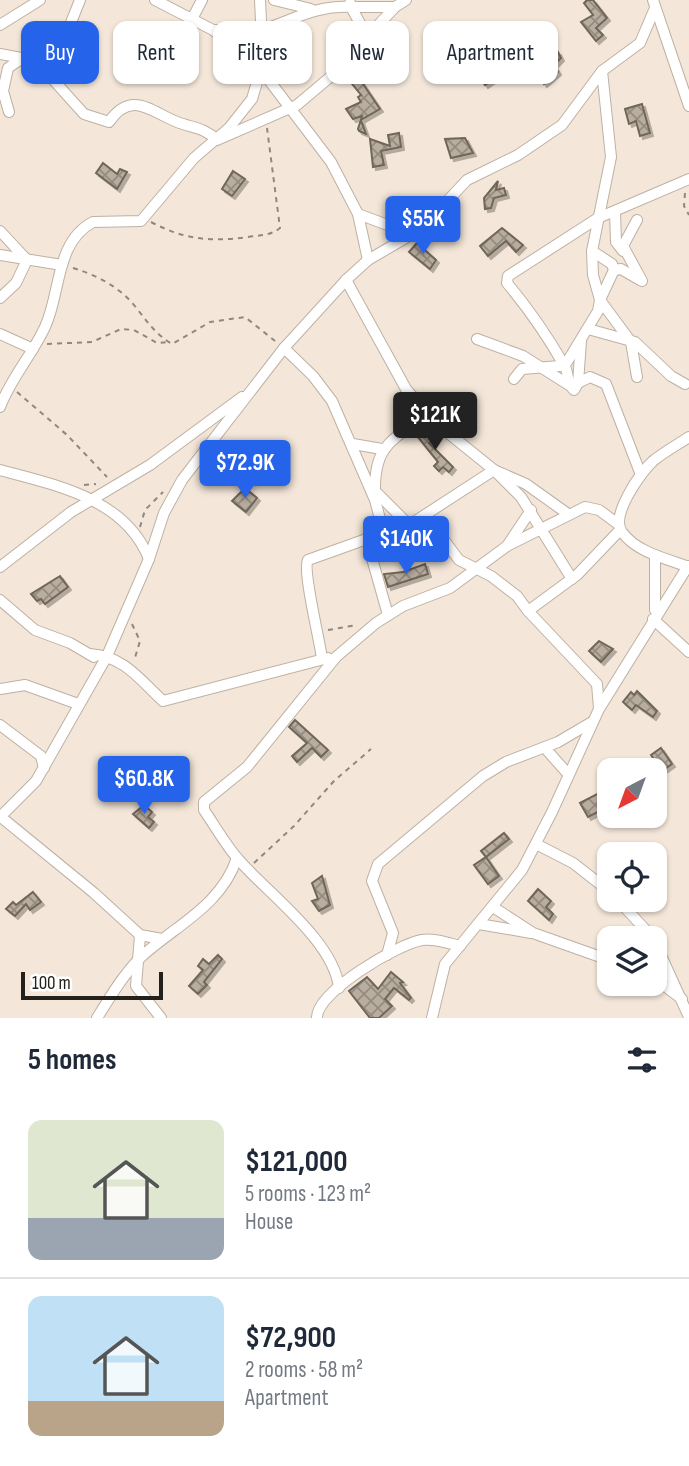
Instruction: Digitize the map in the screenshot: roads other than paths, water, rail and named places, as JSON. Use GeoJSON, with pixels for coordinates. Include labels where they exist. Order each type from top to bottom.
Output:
{"type":"FeatureCollection","features":[{"type":"Feature","properties":{"kind":"street"},"geometry":{"type":"LineString","coordinates":[[0,25],[40,0]]}},
{"type":"Feature","properties":{"kind":"street"},"geometry":{"type":"LineString","coordinates":[[72,21],[80,0]]}},
{"type":"Feature","properties":{"kind":"street"},"geometry":{"type":"LineString","coordinates":[[155,0],[213,30]]}},
{"type":"Feature","properties":{"kind":"street"},"geometry":{"type":"LineString","coordinates":[[192,19],[202,0]]}},
{"type":"Feature","properties":{"kind":"street"},"geometry":{"type":"LineString","coordinates":[[260,0],[261,21]]}},
{"type":"Feature","properties":{"kind":"street"},"geometry":{"type":"LineString","coordinates":[[274,0],[314,9]]}},
{"type":"Feature","properties":{"kind":"street"},"geometry":{"type":"LineString","coordinates":[[381,21],[406,0]]}},
{"type":"Feature","properties":{"kind":"street"},"geometry":{"type":"LineString","coordinates":[[286,21],[314,9],[350,3],[395,7]]}},
{"type":"Feature","properties":{"kind":"street"},"geometry":{"type":"LineString","coordinates":[[350,3],[359,21]]}},
{"type":"Feature","properties":{"kind":"street"},"geometry":{"type":"LineString","coordinates":[[654,4],[689,106]]}},
{"type":"Feature","properties":{"kind":"street"},"geometry":{"type":"LineString","coordinates":[[162,939],[140,935],[94,893],[0,817],[44,768],[107,656],[149,559],[164,513],[182,480],[284,348],[346,280],[368,260],[421,229],[467,180],[518,155],[562,125],[602,71],[640,43],[654,4]]}},
{"type":"Feature","properties":{"kind":"street"},"geometry":{"type":"LineString","coordinates":[[0,54],[21,58]]}},
{"type":"Feature","properties":{"kind":"street"},"geometry":{"type":"LineString","coordinates":[[9,112],[3,91],[5,73],[21,58]]}},
{"type":"Feature","properties":{"kind":"street"},"geometry":{"type":"LineString","coordinates":[[676,66],[689,78]]}},
{"type":"Feature","properties":{"kind":"street"},"geometry":{"type":"LineString","coordinates":[[602,71],[611,157],[592,251],[593,275],[600,300],[631,342],[637,377]]}},
{"type":"Feature","properties":{"kind":"street"},"geometry":{"type":"LineString","coordinates":[[217,139],[291,109],[326,80]]}},
{"type":"Feature","properties":{"kind":"street"},"geometry":{"type":"LineString","coordinates":[[58,84],[84,114],[109,122],[124,106],[139,105],[209,132],[217,139]]}},
{"type":"Feature","properties":{"kind":"street"},"geometry":{"type":"LineString","coordinates":[[0,407],[9,385],[33,349],[52,309],[61,265],[72,240],[86,225],[102,220],[137,222],[144,218],[194,158],[217,139],[252,99],[257,84]]}},
{"type":"Feature","properties":{"kind":"street"},"geometry":{"type":"LineString","coordinates":[[272,84],[323,149],[358,214],[368,260]]}},
{"type":"Feature","properties":{"kind":"street"},"geometry":{"type":"LineString","coordinates":[[573,384],[564,363],[506,279],[536,256],[598,218],[688,180]]}},
{"type":"Feature","properties":{"kind":"street"},"geometry":{"type":"LineString","coordinates":[[614,270],[621,269],[642,281],[616,242],[615,212]]}},
{"type":"Feature","properties":{"kind":"street"},"geometry":{"type":"LineString","coordinates":[[358,214],[393,227],[421,229]]}},
{"type":"Feature","properties":{"kind":"street"},"geometry":{"type":"LineString","coordinates":[[624,251],[637,220]]}},
{"type":"Feature","properties":{"kind":"street"},"geometry":{"type":"LineString","coordinates":[[0,232],[27,260]]}},
{"type":"Feature","properties":{"kind":"street"},"geometry":{"type":"LineString","coordinates":[[514,379],[522,369],[560,366],[570,359],[581,341],[614,270],[612,264],[592,251]]}},
{"type":"Feature","properties":{"kind":"street"},"geometry":{"type":"LineString","coordinates":[[0,255],[61,265]]}},
{"type":"Feature","properties":{"kind":"street"},"geometry":{"type":"LineString","coordinates":[[0,298],[16,283],[27,260]]}},
{"type":"Feature","properties":{"kind":"street"},"geometry":{"type":"LineString","coordinates":[[346,280],[396,376],[428,414],[494,470],[531,510],[572,579]]}},
{"type":"Feature","properties":{"kind":"street"},"geometry":{"type":"LineString","coordinates":[[588,329],[635,342],[671,376],[685,384]]}},
{"type":"Feature","properties":{"kind":"street"},"geometry":{"type":"LineString","coordinates":[[0,334],[33,349]]}},
{"type":"Feature","properties":{"kind":"street"},"geometry":{"type":"LineString","coordinates":[[477,339],[523,356],[573,384],[590,377],[606,384],[641,475]]}},
{"type":"Feature","properties":{"kind":"street"},"geometry":{"type":"LineString","coordinates":[[573,384],[581,341]]}},
{"type":"Feature","properties":{"kind":"street"},"geometry":{"type":"LineString","coordinates":[[284,348],[324,389],[353,444],[375,495],[380,519],[371,555],[388,615]]}},
{"type":"Feature","properties":{"kind":"street"},"geometry":{"type":"LineString","coordinates":[[0,567],[89,500],[118,485],[252,390]]}},
{"type":"Feature","properties":{"kind":"street"},"geometry":{"type":"LineString","coordinates":[[428,414],[382,449],[377,463],[375,495],[397,516],[435,528],[459,560],[507,588],[597,684],[599,709]]}},
{"type":"Feature","properties":{"kind":"street"},"geometry":{"type":"LineString","coordinates":[[528,611],[572,579],[619,527],[628,495],[641,475],[654,460],[689,437]]}},
{"type":"Feature","properties":{"kind":"street"},"geometry":{"type":"LineString","coordinates":[[353,444],[382,449]]}},
{"type":"Feature","properties":{"kind":"street"},"geometry":{"type":"LineString","coordinates":[[0,470],[62,487],[115,514],[141,538],[149,559]]}},
{"type":"Feature","properties":{"kind":"street"},"geometry":{"type":"LineString","coordinates":[[494,470],[526,484],[568,514]]}},
{"type":"Feature","properties":{"kind":"street"},"geometry":{"type":"LineString","coordinates":[[322,659],[320,632],[306,562],[414,522],[494,470]]}},
{"type":"Feature","properties":{"kind":"street"},"geometry":{"type":"LineString","coordinates":[[339,988],[336,969],[291,913],[237,858],[202,806],[247,767],[336,657],[376,623],[388,615],[450,588],[507,546],[568,514],[592,506],[619,527],[633,544],[688,566],[654,616],[599,709],[522,870],[442,971],[432,1018]]}},
{"type":"Feature","properties":{"kind":"street"},"geometry":{"type":"LineString","coordinates":[[507,546],[531,510]]}},
{"type":"Feature","properties":{"kind":"street"},"geometry":{"type":"LineString","coordinates":[[655,555],[654,616],[689,652]]}},
{"type":"Feature","properties":{"kind":"street"},"geometry":{"type":"LineString","coordinates":[[0,600],[36,630],[90,654],[107,656],[131,668],[160,698],[167,700],[336,657]]}},
{"type":"Feature","properties":{"kind":"street"},"geometry":{"type":"LineString","coordinates":[[90,654],[101,667]]}},
{"type":"Feature","properties":{"kind":"street"},"geometry":{"type":"LineString","coordinates":[[0,689],[24,685],[78,704]]}},
{"type":"Feature","properties":{"kind":"street"},"geometry":{"type":"LineString","coordinates":[[409,943],[393,933],[372,881],[378,864],[483,776],[506,762],[545,748],[593,722]]}},
{"type":"Feature","properties":{"kind":"street"},"geometry":{"type":"LineString","coordinates":[[0,725],[41,756],[44,768]]}},
{"type":"Feature","properties":{"kind":"street"},"geometry":{"type":"LineString","coordinates":[[545,748],[568,774]]}},
{"type":"Feature","properties":{"kind":"street"},"geometry":{"type":"LineString","coordinates":[[536,844],[573,863],[597,882]]}},
{"type":"Feature","properties":{"kind":"street"},"geometry":{"type":"LineString","coordinates":[[97,1018],[124,976],[139,959],[209,903],[227,880],[237,858]]}},
{"type":"Feature","properties":{"kind":"street"},"geometry":{"type":"LineString","coordinates":[[493,907],[533,933]]}},
{"type":"Feature","properties":{"kind":"street"},"geometry":{"type":"LineString","coordinates":[[629,912],[642,926]]}},
{"type":"Feature","properties":{"kind":"street"},"geometry":{"type":"LineString","coordinates":[[479,925],[533,933],[597,956]]}},
{"type":"Feature","properties":{"kind":"street"},"geometry":{"type":"LineString","coordinates":[[387,955],[393,933]]}},
{"type":"Feature","properties":{"kind":"street"},"geometry":{"type":"LineString","coordinates":[[140,935],[136,986],[161,1018]]}},
{"type":"Feature","properties":{"kind":"street"},"geometry":{"type":"LineString","coordinates":[[317,1018],[320,1006],[359,971],[409,943],[427,940],[460,946]]}},
{"type":"Feature","properties":{"kind":"street"},"geometry":{"type":"LineString","coordinates":[[667,965],[686,1002],[689,1017]]}},
{"type":"Feature","properties":{"kind":"street"},"geometry":{"type":"LineString","coordinates":[[336,969],[359,971]]}},
{"type":"Feature","properties":{"kind":"street"},"geometry":{"type":"LineString","coordinates":[[667,988],[686,1002]]}}]}
